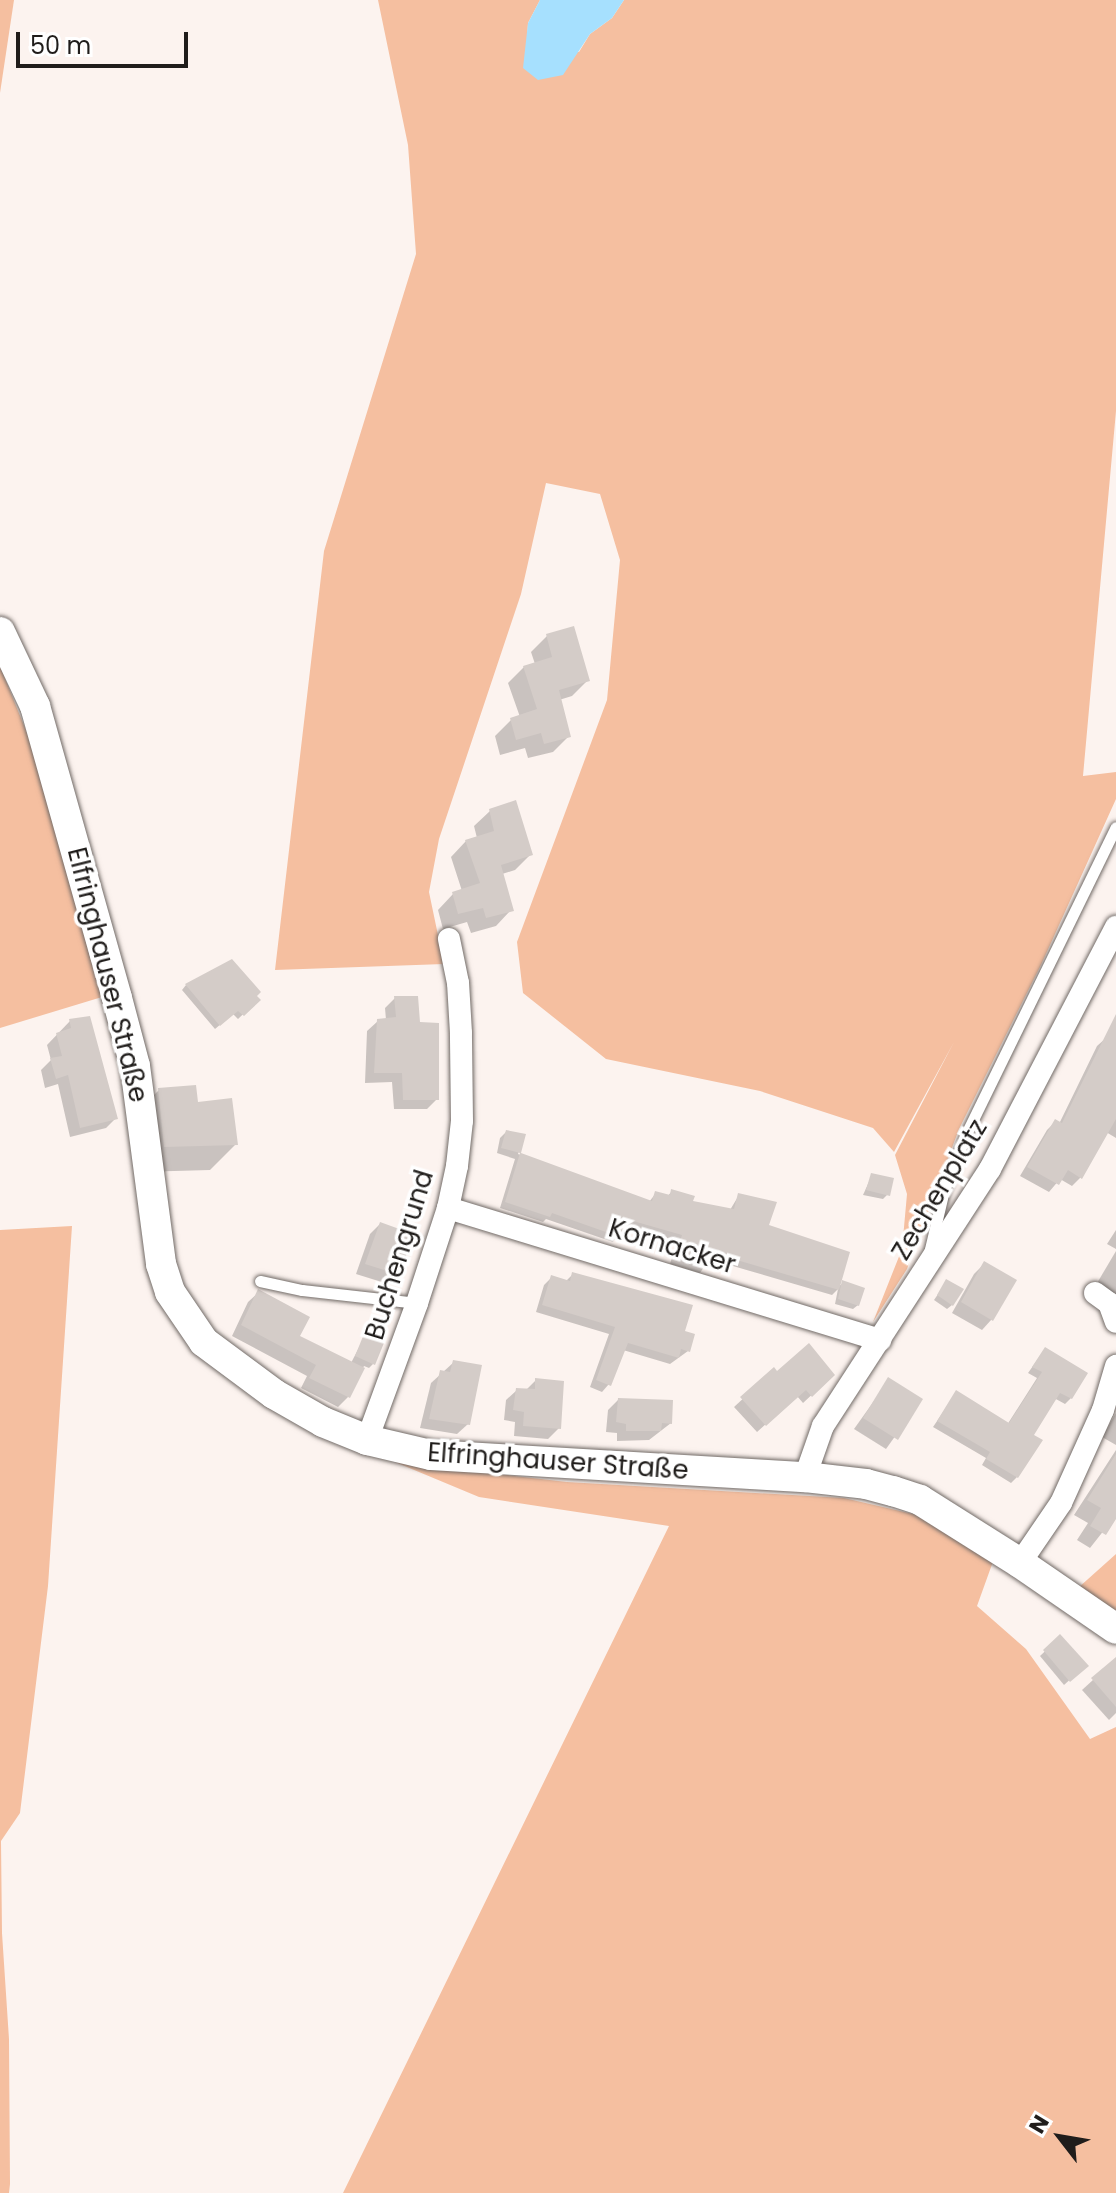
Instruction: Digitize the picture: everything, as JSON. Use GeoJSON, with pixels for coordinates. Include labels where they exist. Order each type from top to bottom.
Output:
{"type":"FeatureCollection","features":[{"type":"Feature","properties":{"kind":"main road","name":"Elfringhauser Straße"},"geometry":{"type":"LineString","coordinates":[[0,632],[35,706],[121,1011],[135,1066],[161,1264],[170,1292],[188,1322],[225,1360],[323,1422],[367,1440],[431,1455],[501,1462],[805,1477],[866,1484],[920,1500],[1079,1600],[1116,1629]]}},
{"type":"Feature","properties":{"kind":"street","name":"Zechenplatz"},"geometry":{"type":"LineString","coordinates":[[805,1477],[823,1426],[990,1169],[1116,927]]}},
{"type":"Feature","properties":{"kind":"street","name":"Buchengrund"},"geometry":{"type":"LineString","coordinates":[[367,1440],[448,1208],[462,1121],[458,983],[449,939]]}},
{"type":"Feature","properties":{"kind":"street","name":"Kornacker"},"geometry":{"type":"LineString","coordinates":[[448,1208],[880,1340]]}},
{"type":"Feature","properties":{"kind":"street"},"geometry":{"type":"LineString","coordinates":[[1095,1293],[1109,1303],[1116,1322]]}},
{"type":"Feature","properties":{"kind":"street"},"geometry":{"type":"LineString","coordinates":[[1020,1563],[1068,1489],[1103,1410],[1116,1366]]}},
{"type":"Feature","properties":{"kind":"lane"},"geometry":{"type":"LineString","coordinates":[[926,1270],[944,1190],[967,1132],[1116,827]]}},
{"type":"Feature","properties":{"kind":"lane"},"geometry":{"type":"LineString","coordinates":[[260,1281],[302,1290],[417,1303]]}},
{"type":"Feature","properties":{"kind":"shaded area"},"geometry":{"type":"Polygon","coordinates":[[[0,0],[14,0],[0,93],[0,0]]]}},
{"type":"Feature","properties":{"kind":"shaded area"},"geometry":{"type":"Polygon","coordinates":[[[378,0],[540,0],[528,23],[527,42],[579,52],[590,34],[612,18],[624,0],[1116,0],[1116,411],[1083,776],[1116,772],[1116,799],[1041,965],[959,1129],[907,1269],[873,1322],[902,1249],[907,1194],[895,1155],[954,1042],[894,1152],[873,1128],[760,1091],[606,1059],[523,993],[517,942],[607,700],[620,560],[600,494],[546,483],[521,594],[439,839],[429,892],[444,964],[275,970],[324,551],[416,254],[408,145],[378,0]]]}},
{"type":"Feature","properties":{"kind":"shaded area"},"geometry":{"type":"Polygon","coordinates":[[[0,666],[31,743],[102,997],[0,1028],[0,666]]]}},
{"type":"Feature","properties":{"kind":"shaded area"},"geometry":{"type":"Polygon","coordinates":[[[72,1226],[48,1586],[20,1813],[1,1841],[2,1933],[9,2039],[10,2184],[9,2193],[0,2193],[0,1230],[72,1226]]]}},
{"type":"Feature","properties":{"kind":"shaded area"},"geometry":{"type":"Polygon","coordinates":[[[395,1462],[567,1482],[844,1498],[926,1517],[995,1556],[977,1606],[1026,1649],[1090,1739],[1116,1727],[1116,2193],[343,2193],[669,1526],[479,1497],[395,1462]]]}},
{"type":"Feature","properties":{"kind":"shaded area"},"geometry":{"type":"Polygon","coordinates":[[[1116,1554],[1116,1616],[1078,1588],[1116,1554]]]}},
{"type":"Feature","properties":{"kind":"water"},"geometry":{"type":"Polygon","coordinates":[[[540,0],[624,0],[612,18],[590,34],[563,75],[538,80],[523,68],[528,23],[540,0]]]}},
{"type":"Feature","properties":{"kind":"building"},"geometry":{"type":"Polygon","coordinates":[[[574,626],[590,681],[559,690],[571,737],[544,744],[541,733],[516,740],[510,718],[537,709],[523,666],[552,657],[546,634],[574,626]]]}},
{"type":"Feature","properties":{"kind":"building"},"geometry":{"type":"Polygon","coordinates":[[[516,800],[533,855],[501,865],[514,911],[486,918],[483,908],[458,914],[452,892],[480,883],[465,840],[494,831],[489,809],[516,800]]]}},
{"type":"Feature","properties":{"kind":"building"},"geometry":{"type":"Polygon","coordinates":[[[232,959],[261,992],[257,996],[261,1000],[244,1016],[238,1011],[220,1026],[185,984],[232,959]]]}},
{"type":"Feature","properties":{"kind":"building"},"geometry":{"type":"Polygon","coordinates":[[[394,996],[418,996],[420,1022],[439,1023],[439,1100],[403,1100],[402,1073],[374,1073],[377,1019],[396,1017],[394,996]]]}},
{"type":"Feature","properties":{"kind":"building"},"geometry":{"type":"Polygon","coordinates":[[[1116,1014],[1116,1119],[1082,1179],[1068,1170],[1059,1185],[1027,1167],[1055,1119],[1062,1123],[1116,1014]]]}},
{"type":"Feature","properties":{"kind":"building"},"geometry":{"type":"Polygon","coordinates":[[[90,1016],[118,1119],[80,1128],[68,1075],[56,1079],[50,1058],[62,1056],[56,1033],[71,1028],[69,1019],[90,1016]]]}},
{"type":"Feature","properties":{"kind":"building"},"geometry":{"type":"Polygon","coordinates":[[[196,1085],[198,1102],[232,1098],[238,1145],[164,1147],[158,1088],[196,1085]]]}},
{"type":"Feature","properties":{"kind":"building"},"geometry":{"type":"Polygon","coordinates":[[[506,1130],[526,1134],[521,1153],[652,1201],[655,1191],[670,1195],[671,1189],[695,1196],[693,1201],[734,1209],[738,1193],[777,1202],[769,1225],[850,1252],[839,1290],[713,1253],[708,1268],[674,1258],[682,1235],[626,1219],[620,1237],[552,1213],[550,1217],[505,1202],[520,1153],[501,1148],[506,1130]]]}},
{"type":"Feature","properties":{"kind":"building"},"geometry":{"type":"Polygon","coordinates":[[[871,1173],[894,1178],[890,1196],[866,1190],[871,1173]]]}},
{"type":"Feature","properties":{"kind":"building"},"geometry":{"type":"Polygon","coordinates":[[[380,1222],[413,1234],[400,1275],[365,1264],[380,1222]]]}},
{"type":"Feature","properties":{"kind":"building"},"geometry":{"type":"Polygon","coordinates":[[[984,1261],[1017,1280],[993,1321],[961,1302],[984,1261]]]}},
{"type":"Feature","properties":{"kind":"building"},"geometry":{"type":"Polygon","coordinates":[[[572,1272],[693,1305],[685,1331],[695,1334],[690,1352],[681,1349],[679,1358],[628,1343],[611,1386],[596,1380],[615,1327],[542,1305],[551,1275],[570,1281],[572,1272]]]}},
{"type":"Feature","properties":{"kind":"building"},"geometry":{"type":"Polygon","coordinates":[[[946,1279],[964,1289],[953,1306],[937,1295],[946,1279]]]}},
{"type":"Feature","properties":{"kind":"building"},"geometry":{"type":"Polygon","coordinates":[[[842,1280],[865,1288],[859,1306],[838,1299],[842,1280]]]}},
{"type":"Feature","properties":{"kind":"building"},"geometry":{"type":"Polygon","coordinates":[[[258,1289],[310,1317],[300,1336],[365,1368],[350,1398],[309,1378],[316,1365],[241,1325],[258,1289]]]}},
{"type":"Feature","properties":{"kind":"building"},"geometry":{"type":"Polygon","coordinates":[[[366,1329],[386,1338],[375,1365],[355,1356],[366,1329]]]}},
{"type":"Feature","properties":{"kind":"building"},"geometry":{"type":"Polygon","coordinates":[[[809,1343],[835,1375],[812,1397],[806,1390],[766,1426],[740,1397],[774,1367],[777,1371],[809,1343]]]}},
{"type":"Feature","properties":{"kind":"building"},"geometry":{"type":"Polygon","coordinates":[[[1045,1347],[1088,1373],[1072,1399],[1060,1393],[1034,1435],[1043,1440],[1018,1478],[986,1459],[990,1452],[937,1421],[956,1390],[1009,1423],[1042,1372],[1032,1367],[1045,1347]]]}},
{"type":"Feature","properties":{"kind":"building"},"geometry":{"type":"Polygon","coordinates":[[[453,1360],[482,1365],[470,1425],[429,1419],[440,1370],[450,1372],[453,1360]]]}},
{"type":"Feature","properties":{"kind":"building"},"geometry":{"type":"Polygon","coordinates":[[[888,1377],[923,1399],[898,1440],[863,1418],[888,1377]]]}},
{"type":"Feature","properties":{"kind":"building"},"geometry":{"type":"Polygon","coordinates":[[[535,1378],[564,1381],[561,1429],[523,1426],[524,1412],[513,1410],[516,1388],[535,1389],[535,1378]]]}},
{"type":"Feature","properties":{"kind":"building"},"geometry":{"type":"Polygon","coordinates":[[[618,1398],[673,1400],[672,1424],[662,1423],[661,1431],[626,1431],[626,1424],[616,1422],[618,1398]]]}},
{"type":"Feature","properties":{"kind":"building"},"geometry":{"type":"Polygon","coordinates":[[[1116,1454],[1116,1519],[1106,1535],[1090,1526],[1101,1508],[1087,1500],[1116,1454]]]}},
{"type":"Feature","properties":{"kind":"building"},"geometry":{"type":"Polygon","coordinates":[[[1060,1634],[1089,1666],[1070,1682],[1043,1650],[1060,1634]]]}},
{"type":"Feature","properties":{"kind":"building"},"geometry":{"type":"Polygon","coordinates":[[[1116,1657],[1116,1707],[1091,1678],[1116,1657]]]}}]}
